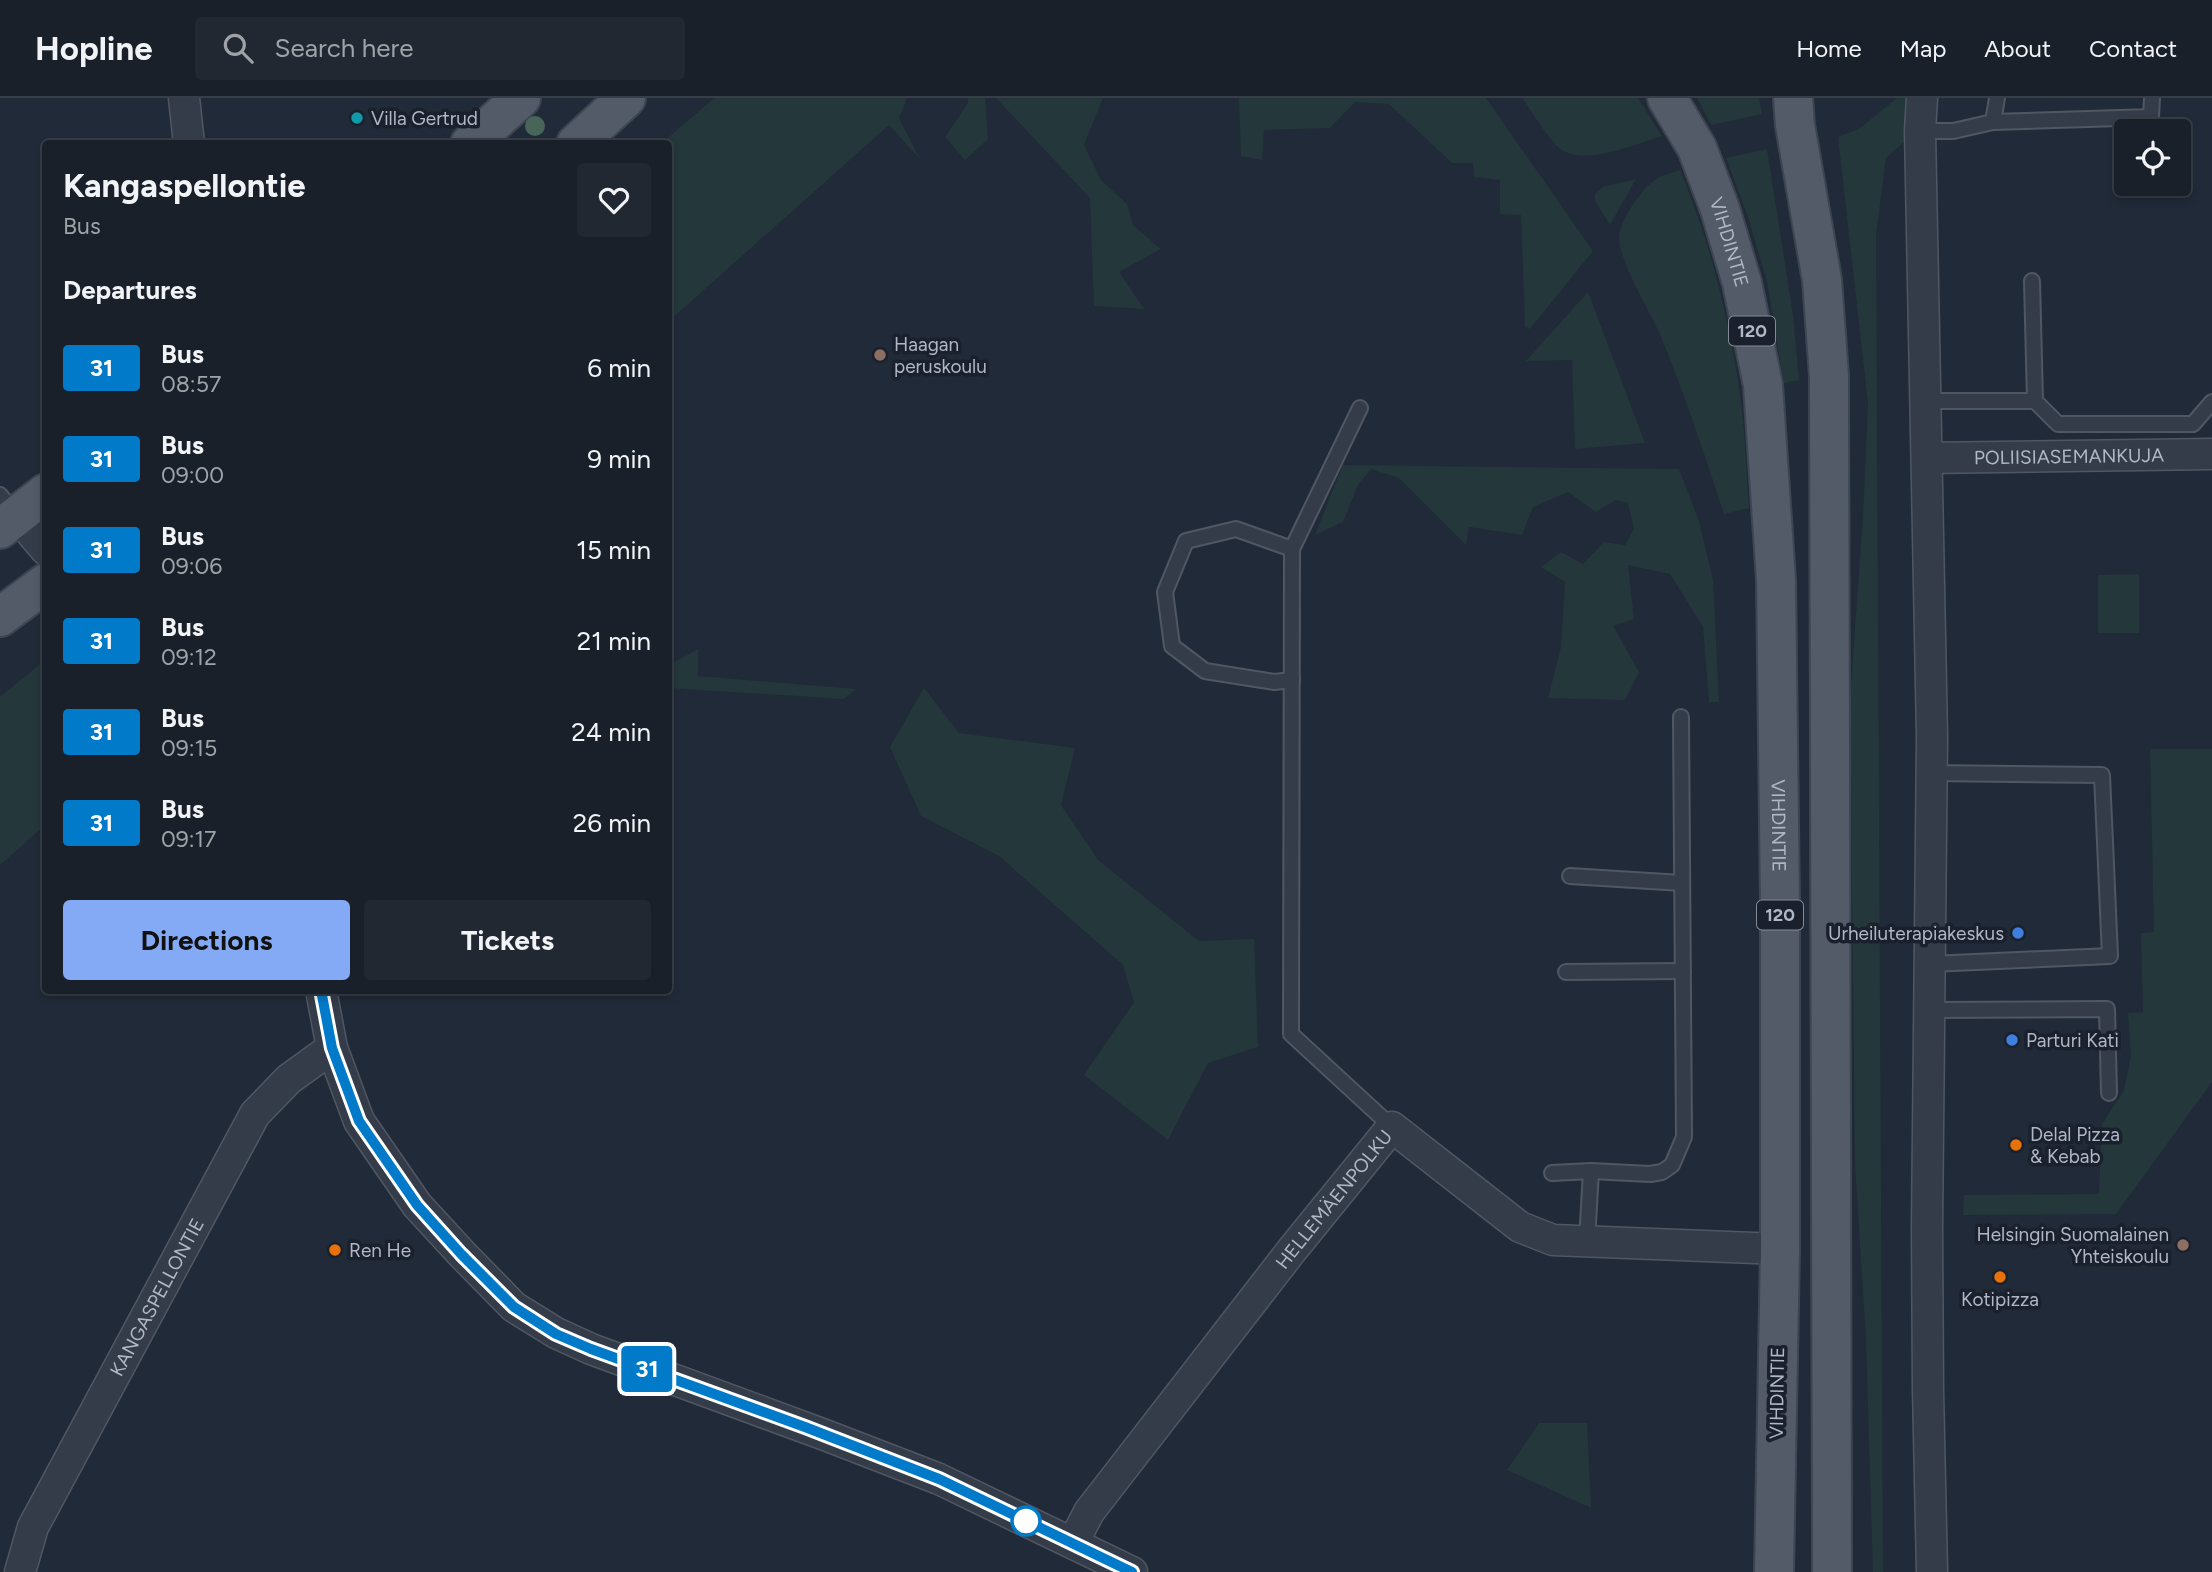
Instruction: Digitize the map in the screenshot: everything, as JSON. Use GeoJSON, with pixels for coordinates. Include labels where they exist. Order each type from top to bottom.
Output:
{"type":"FeatureCollection","features":[{"type":"Feature","properties":{"kind":"main road"},"geometry":{"type":"LineString","coordinates":[[474,140],[521,98]]}},
{"type":"Feature","properties":{"kind":"main road"},"geometry":{"type":"LineString","coordinates":[[580,140],[626,98]]}},
{"type":"Feature","properties":{"kind":"main road","name":"VIHDINTIE"},"geometry":{"type":"LineString","coordinates":[[1667,98],[1697,148],[1720,209],[1742,283],[1763,385],[1776,580],[1780,903],[1780,1250],[1774,1572]]}},
{"type":"Feature","properties":{"kind":"main road","name":"120"},"geometry":{"type":"LineString","coordinates":[[1793,98],[1795,125],[1822,280],[1829,376],[1832,1572]]}},
{"type":"Feature","properties":{"kind":"main road"},"geometry":{"type":"LineString","coordinates":[[0,617],[42,586]]}},
{"type":"Feature","properties":{"kind":"street"},"geometry":{"type":"LineString","coordinates":[[184,98],[189,140]]}},
{"type":"Feature","properties":{"kind":"street"},"geometry":{"type":"LineString","coordinates":[[1922,98],[1920,131],[1932,773],[1928,1390],[1932,1572]]}},
{"type":"Feature","properties":{"kind":"street","name":"POLIISIASEMANKUJA"},"geometry":{"type":"LineString","coordinates":[[1927,457],[2212,454]]}},
{"type":"Feature","properties":{"kind":"street"},"geometry":{"type":"LineString","coordinates":[[16,508],[42,545]]}},
{"type":"Feature","properties":{"kind":"street"},"geometry":{"type":"LineString","coordinates":[[322,994],[332,1048],[359,1121],[417,1205],[514,1307],[556,1334],[591,1349],[939,1479],[1132,1572]]}},
{"type":"Feature","properties":{"kind":"street","name":"KANGASPELLONTIE"},"geometry":{"type":"LineString","coordinates":[[20,1572],[33,1527],[249,1125],[289,1079],[332,1048]]}},
{"type":"Feature","properties":{"kind":"street","name":"HELLEMÄENPOLKU"},"geometry":{"type":"LineString","coordinates":[[1073,1543],[1089,1512],[1292,1250],[1392,1127],[1520,1227],[1553,1240],[1780,1250]]}},
{"type":"Feature","properties":{"kind":"lane"},"geometry":{"type":"LineString","coordinates":[[1993,122],[1997,98]]}},
{"type":"Feature","properties":{"kind":"lane"},"geometry":{"type":"LineString","coordinates":[[1920,131],[1953,131],[1993,122],[2151,117],[2152,98]]}},
{"type":"Feature","properties":{"kind":"lane"},"geometry":{"type":"LineString","coordinates":[[2032,281],[2035,401],[2058,424],[2193,424],[2212,402]]}},
{"type":"Feature","properties":{"kind":"lane"},"geometry":{"type":"LineString","coordinates":[[1925,401],[2035,401]]}},
{"type":"Feature","properties":{"kind":"lane"},"geometry":{"type":"LineString","coordinates":[[1360,408],[1292,549],[1291,1034],[1392,1127]]}},
{"type":"Feature","properties":{"kind":"lane"},"geometry":{"type":"LineString","coordinates":[[1292,549],[1237,529],[1186,541],[1165,592],[1172,646],[1205,671],[1274,682],[1292,680]]}},
{"type":"Feature","properties":{"kind":"lane"},"geometry":{"type":"LineString","coordinates":[[1552,1172],[1662,1172],[1672,1165],[1684,1137],[1681,717]]}},
{"type":"Feature","properties":{"kind":"lane"},"geometry":{"type":"LineString","coordinates":[[1930,964],[2110,956],[2102,775],[1932,773]]}},
{"type":"Feature","properties":{"kind":"lane"},"geometry":{"type":"LineString","coordinates":[[1570,876],[1682,883]]}},
{"type":"Feature","properties":{"kind":"lane"},"geometry":{"type":"LineString","coordinates":[[1566,972],[1683,971]]}},
{"type":"Feature","properties":{"kind":"lane"},"geometry":{"type":"LineString","coordinates":[[1930,1010],[2107,1009],[2109,1093]]}},
{"type":"Feature","properties":{"kind":"lane"},"geometry":{"type":"LineString","coordinates":[[1587,1241],[1591,1171]]}},
{"type":"Feature","properties":{"kind":"shaded area"},"geometry":{"type":"Polygon","coordinates":[[[714,98],[907,98],[899,118],[920,159],[889,125],[672,318],[672,140],[665,140],[714,98]]]}},
{"type":"Feature","properties":{"kind":"shaded area"},"geometry":{"type":"Polygon","coordinates":[[[968,98],[985,98],[988,139],[965,160],[945,137],[968,103],[968,98]]]}},
{"type":"Feature","properties":{"kind":"shaded area"},"geometry":{"type":"Polygon","coordinates":[[[996,98],[1103,98],[1084,145],[1101,180],[1127,204],[1133,225],[1161,249],[1119,272],[1144,309],[1094,306],[1090,198],[996,98]]]}},
{"type":"Feature","properties":{"kind":"shaded area"},"geometry":{"type":"Polygon","coordinates":[[[1239,98],[1486,98],[1593,251],[1530,329],[1525,327],[1521,215],[1500,214],[1500,180],[1474,177],[1473,163],[1452,163],[1389,104],[1355,102],[1330,128],[1264,130],[1262,160],[1241,156],[1239,98]]]}},
{"type":"Feature","properties":{"kind":"shaded area"},"geometry":{"type":"Polygon","coordinates":[[[1522,98],[1638,98],[1662,136],[1597,155],[1572,154],[1557,147],[1522,98]]]}},
{"type":"Feature","properties":{"kind":"shaded area"},"geometry":{"type":"Polygon","coordinates":[[[1697,98],[1759,98],[1762,114],[1711,125],[1697,98]]]}},
{"type":"Feature","properties":{"kind":"shaded area"},"geometry":{"type":"Polygon","coordinates":[[[1897,98],[1905,98],[1905,141],[1886,158],[1876,235],[1883,1572],[1873,1572],[1866,1340],[1855,1165],[1850,698],[1868,403],[1838,137],[1859,129],[1897,98]]]}},
{"type":"Feature","properties":{"kind":"shaded area"},"geometry":{"type":"Polygon","coordinates":[[[1767,149],[1793,315],[1799,380],[1784,383],[1767,282],[1748,217],[1726,158],[1767,149]]]}},
{"type":"Feature","properties":{"kind":"shaded area"},"geometry":{"type":"Polygon","coordinates":[[[1680,170],[1700,221],[1715,274],[1728,327],[1744,428],[1749,508],[1724,514],[1677,377],[1659,332],[1629,272],[1619,238],[1632,206],[1649,184],[1663,175],[1680,170]]]}},
{"type":"Feature","properties":{"kind":"shaded area"},"geometry":{"type":"Polygon","coordinates":[[[1636,179],[1610,225],[1595,201],[1595,194],[1603,187],[1636,179]]]}},
{"type":"Feature","properties":{"kind":"shaded area"},"geometry":{"type":"Polygon","coordinates":[[[1588,292],[1645,443],[1575,449],[1572,360],[1526,361],[1588,292]]]}},
{"type":"Feature","properties":{"kind":"shaded area"},"geometry":{"type":"Polygon","coordinates":[[[1343,465],[1679,469],[1699,521],[1713,580],[1719,702],[1709,702],[1703,627],[1670,574],[1628,565],[1634,619],[1613,626],[1639,672],[1625,700],[1548,698],[1561,647],[1565,582],[1541,567],[1561,552],[1583,564],[1604,542],[1625,545],[1634,528],[1628,503],[1616,500],[1596,512],[1568,492],[1533,507],[1522,535],[1469,527],[1466,545],[1399,478],[1371,469],[1358,485],[1343,522],[1315,535],[1343,465]]]}},
{"type":"Feature","properties":{"kind":"shaded area"},"geometry":{"type":"Polygon","coordinates":[[[2139,574],[2139,633],[2098,633],[2098,575],[2139,574]]]}},
{"type":"Feature","properties":{"kind":"shaded area"},"geometry":{"type":"Polygon","coordinates":[[[698,649],[698,676],[856,689],[844,699],[672,688],[672,663],[698,649]]]}},
{"type":"Feature","properties":{"kind":"shaded area"},"geometry":{"type":"Polygon","coordinates":[[[42,662],[42,828],[0,865],[0,697],[42,662]]]}},
{"type":"Feature","properties":{"kind":"shaded area"},"geometry":{"type":"Polygon","coordinates":[[[924,688],[959,733],[1075,748],[1061,805],[1098,860],[1199,941],[1254,939],[1258,1047],[1208,1063],[1168,1140],[1084,1075],[1134,1002],[1123,965],[999,856],[921,816],[890,747],[924,688]]]}},
{"type":"Feature","properties":{"kind":"shaded area"},"geometry":{"type":"Polygon","coordinates":[[[2150,749],[2212,749],[2212,1082],[2116,1214],[1963,1215],[1964,1195],[2099,1194],[2102,1124],[2124,1091],[2131,1056],[2128,1013],[2143,1012],[2141,933],[2154,932],[2150,749]]]}},
{"type":"Feature","properties":{"kind":"shaded area"},"geometry":{"type":"Polygon","coordinates":[[[1539,1423],[1587,1423],[1591,1508],[1507,1470],[1539,1423]]]}},
{"type":"Feature","properties":{"kind":"bus line","name":"31"},"geometry":{"type":"LineString","coordinates":[[322,994],[332,1048],[359,1121],[417,1205],[514,1307],[556,1334],[591,1349],[939,1479],[1132,1572]]}},
{"type":"Feature","properties":{"kind":"place","name":"Villa Gertrud"},"geometry":{"type":"Point","coordinates":[357,118]}},
{"type":"Feature","properties":{"kind":"place","name":"Haagan peruskoulu"},"geometry":{"type":"Point","coordinates":[880,355]}},
{"type":"Feature","properties":{"kind":"place","name":"Urheiluterapiakeskus"},"geometry":{"type":"Point","coordinates":[2018,933]}},
{"type":"Feature","properties":{"kind":"place","name":"Parturi Kati"},"geometry":{"type":"Point","coordinates":[2012,1040]}},
{"type":"Feature","properties":{"kind":"place","name":"Delal Pizza & Kebab"},"geometry":{"type":"Point","coordinates":[2016,1145]}},
{"type":"Feature","properties":{"kind":"place","name":"Helsingin Suomalainen Yhteiskoulu"},"geometry":{"type":"Point","coordinates":[2183,1245]}},
{"type":"Feature","properties":{"kind":"place","name":"Ren He"},"geometry":{"type":"Point","coordinates":[335,1250]}},
{"type":"Feature","properties":{"kind":"place","name":"Kotipizza"},"geometry":{"type":"Point","coordinates":[2000,1277]}}]}
